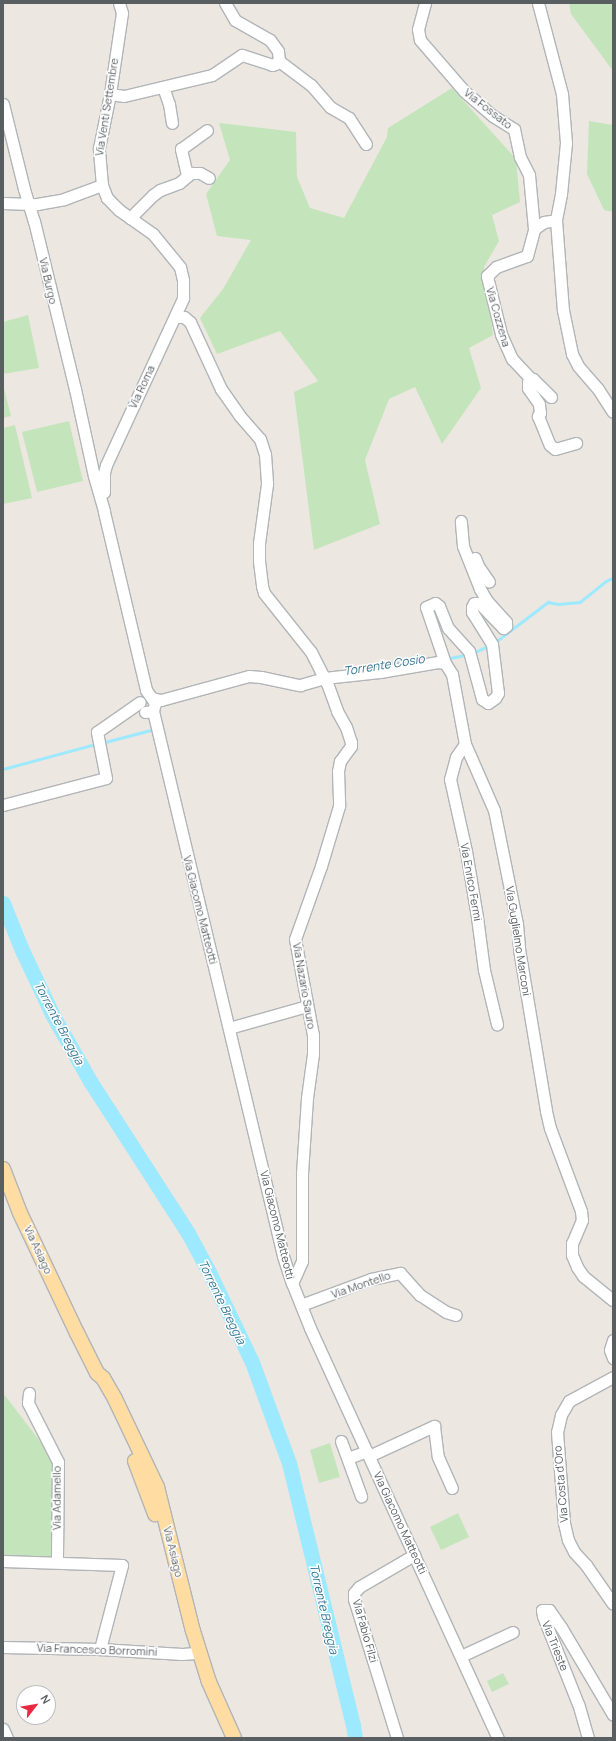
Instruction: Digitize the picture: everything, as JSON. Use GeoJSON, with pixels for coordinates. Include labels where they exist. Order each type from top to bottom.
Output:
{"type":"FeatureCollection","features":[{"type":"Feature","properties":{"kind":"main road","name":"Via Asiago"},"geometry":{"type":"LineString","coordinates":[[3,1169],[20,1213],[97,1372],[98,1380],[146,1488],[156,1516],[197,1655],[202,1685],[227,1738]]}},
{"type":"Feature","properties":{"kind":"main road","name":"Via Asiago"},"geometry":{"type":"LineString","coordinates":[[197,1655],[234,1738]]}},
{"type":"Feature","properties":{"kind":"street","name":"Via Venti Settembre"},"geometry":{"type":"LineString","coordinates":[[119,3],[122,13],[110,94],[99,148],[102,185],[107,198],[130,218],[153,234],[180,267],[183,280],[183,298]]}},
{"type":"Feature","properties":{"kind":"street"},"geometry":{"type":"LineString","coordinates":[[225,3],[235,20],[270,40],[278,51],[278,61]]}},
{"type":"Feature","properties":{"kind":"street","name":"Via Fossato"},"geometry":{"type":"LineString","coordinates":[[425,3],[418,29],[420,40],[464,92],[493,116],[514,129],[520,157],[529,174],[534,229]]}},
{"type":"Feature","properties":{"kind":"street"},"geometry":{"type":"LineString","coordinates":[[538,3],[562,94],[566,143],[561,194],[556,220],[563,310],[572,354],[578,366],[598,389],[613,412]]}},
{"type":"Feature","properties":{"kind":"street"},"geometry":{"type":"LineString","coordinates":[[110,94],[124,96],[212,75],[242,55],[272,65],[278,61]]}},
{"type":"Feature","properties":{"kind":"street"},"geometry":{"type":"LineString","coordinates":[[278,61],[311,85],[330,107],[349,118],[366,144]]}},
{"type":"Feature","properties":{"kind":"street"},"geometry":{"type":"LineString","coordinates":[[163,87],[169,104],[172,123]]}},
{"type":"Feature","properties":{"kind":"street","name":"Via Burgo"},"geometry":{"type":"LineString","coordinates":[[3,104],[28,204],[34,221],[91,460],[99,474]]}},
{"type":"Feature","properties":{"kind":"street"},"geometry":{"type":"LineString","coordinates":[[187,175],[181,149],[207,130]]}},
{"type":"Feature","properties":{"kind":"street"},"geometry":{"type":"LineString","coordinates":[[130,218],[153,195],[160,190],[179,183],[187,175],[191,173],[200,173],[209,178]]}},
{"type":"Feature","properties":{"kind":"street"},"geometry":{"type":"LineString","coordinates":[[3,203],[36,204],[64,199],[102,185]]}},
{"type":"Feature","properties":{"kind":"street"},"geometry":{"type":"LineString","coordinates":[[534,229],[544,222],[556,220]]}},
{"type":"Feature","properties":{"kind":"street","name":"Via Cozzena"},"geometry":{"type":"LineString","coordinates":[[530,378],[512,359],[504,342],[486,276],[490,270],[496,267],[527,256],[534,229]]}},
{"type":"Feature","properties":{"kind":"street","name":"Via Roma"},"geometry":{"type":"LineString","coordinates":[[156,727],[148,702],[104,512],[99,474],[176,317],[183,298]]}},
{"type":"Feature","properties":{"kind":"street"},"geometry":{"type":"LineString","coordinates":[[176,317],[184,317],[190,322],[220,389],[260,439],[265,454],[267,484],[259,543],[259,561],[262,586],[264,593],[306,643],[324,678]]}},
{"type":"Feature","properties":{"kind":"street"},"geometry":{"type":"LineString","coordinates":[[551,397],[534,379],[530,378],[528,388],[539,404],[540,413],[538,416],[550,445],[555,449],[576,442]]}},
{"type":"Feature","properties":{"kind":"street"},"geometry":{"type":"LineString","coordinates":[[462,521],[463,534],[469,535],[470,545],[478,566],[489,582]]}},
{"type":"Feature","properties":{"kind":"street","name":"Via Guglielmo Marconi"},"geometry":{"type":"LineString","coordinates":[[463,534],[463,546],[480,589],[487,601],[506,622],[506,626],[503,628],[478,603],[474,603],[472,612],[493,649],[498,693],[495,698],[488,703],[482,699],[470,654],[448,628],[439,606],[435,603],[426,607],[446,663],[452,674],[465,744],[494,810],[517,924],[519,949],[546,1111],[550,1128],[581,1211],[582,1220],[572,1243],[572,1255],[583,1276],[613,1300]]}},
{"type":"Feature","properties":{"kind":"street"},"geometry":{"type":"LineString","coordinates":[[3,805],[106,778],[97,732],[148,702],[161,700],[249,676],[261,677],[297,685],[324,678],[380,672],[438,662],[446,663]]}},
{"type":"Feature","properties":{"kind":"street","name":"Via Nazario Sauro"},"geometry":{"type":"LineString","coordinates":[[292,1284],[302,1261],[302,1174],[307,1098],[313,1054],[313,1035],[295,939],[321,866],[339,806],[338,771],[340,761],[351,746],[346,727],[337,711],[324,678]]}},
{"type":"Feature","properties":{"kind":"street","name":"Via Giacomo Matteotti"},"geometry":{"type":"LineString","coordinates":[[156,727],[283,1256],[292,1284],[300,1305],[498,1738]]}},
{"type":"Feature","properties":{"kind":"street","name":"Via Enrico Fermi"},"geometry":{"type":"LineString","coordinates":[[465,744],[456,757],[450,779],[467,859],[484,970],[496,1024]]}},
{"type":"Feature","properties":{"kind":"street"},"geometry":{"type":"LineString","coordinates":[[229,1028],[307,1006]]}},
{"type":"Feature","properties":{"kind":"street","name":"Via Montello"},"geometry":{"type":"LineString","coordinates":[[300,1305],[360,1282],[400,1272],[420,1295],[446,1312],[456,1315]]}},
{"type":"Feature","properties":{"kind":"street"},"geometry":{"type":"LineString","coordinates":[[613,1340],[610,1350],[613,1358]]}},
{"type":"Feature","properties":{"kind":"street","name":"Via Costa d'Oro"},"geometry":{"type":"LineString","coordinates":[[613,1377],[569,1401],[561,1415],[557,1432],[564,1523],[568,1540],[574,1552],[586,1565],[613,1604]]}},
{"type":"Feature","properties":{"kind":"street","name":"Via Adamello"},"geometry":{"type":"LineString","coordinates":[[29,1393],[28,1403],[58,1462],[57,1561]]}},
{"type":"Feature","properties":{"kind":"street"},"geometry":{"type":"LineString","coordinates":[[348,1458],[368,1454],[434,1426],[438,1457],[452,1488]]}},
{"type":"Feature","properties":{"kind":"street"},"geometry":{"type":"LineString","coordinates":[[341,1441],[361,1496]]}},
{"type":"Feature","properties":{"kind":"street","name":"Via Fabio Filzi"},"geometry":{"type":"LineString","coordinates":[[397,1738],[354,1598],[354,1593],[360,1587],[414,1555]]}},
{"type":"Feature","properties":{"kind":"street"},"geometry":{"type":"LineString","coordinates":[[3,1561],[57,1561],[122,1565],[100,1649]]}},
{"type":"Feature","properties":{"kind":"street","name":"Via Trieste"},"geometry":{"type":"LineString","coordinates":[[588,1738],[578,1704],[543,1616],[542,1610],[549,1610],[561,1627],[613,1715]]}},
{"type":"Feature","properties":{"kind":"street"},"geometry":{"type":"LineString","coordinates":[[461,1656],[513,1632]]}},
{"type":"Feature","properties":{"kind":"street","name":"Via Francesco Borromini"},"geometry":{"type":"LineString","coordinates":[[3,1647],[100,1649],[197,1655]]}},
{"type":"Feature","properties":{"kind":"street"},"geometry":{"type":"LineString","coordinates":[[3,1729],[7,1738]]}},
{"type":"Feature","properties":{"kind":"green space"},"geometry":{"type":"Polygon","coordinates":[[[569,3],[613,3],[613,71],[571,14],[569,3]]]}},
{"type":"Feature","properties":{"kind":"green space"},"geometry":{"type":"Polygon","coordinates":[[[452,88],[516,159],[520,202],[492,215],[499,241],[484,267],[493,335],[469,348],[481,388],[442,444],[415,387],[389,399],[365,460],[380,524],[314,550],[294,392],[318,381],[280,331],[217,354],[200,318],[223,289],[251,240],[217,236],[206,194],[230,160],[219,123],[296,132],[297,177],[310,208],[344,218],[387,137],[388,128],[452,88]]]}},
{"type":"Feature","properties":{"kind":"green space"},"geometry":{"type":"Polygon","coordinates":[[[589,121],[613,125],[613,212],[604,210],[587,174],[589,121]]]}},
{"type":"Feature","properties":{"kind":"green space"},"geometry":{"type":"Polygon","coordinates":[[[28,315],[39,368],[3,374],[3,322],[28,315]]]}},
{"type":"Feature","properties":{"kind":"green space"},"geometry":{"type":"Polygon","coordinates":[[[3,384],[11,416],[3,418],[3,384]]]}},
{"type":"Feature","properties":{"kind":"green space"},"geometry":{"type":"Polygon","coordinates":[[[69,421],[83,481],[37,492],[22,432],[69,421]]]}},
{"type":"Feature","properties":{"kind":"green space"},"geometry":{"type":"Polygon","coordinates":[[[15,425],[32,498],[3,504],[3,428],[15,425]]]}},
{"type":"Feature","properties":{"kind":"green space"},"geometry":{"type":"Polygon","coordinates":[[[3,1393],[56,1462],[55,1561],[3,1559],[3,1393]]]}},
{"type":"Feature","properties":{"kind":"green space"},"geometry":{"type":"Polygon","coordinates":[[[330,1443],[340,1477],[319,1483],[310,1450],[330,1443]]]}},
{"type":"Feature","properties":{"kind":"green space"},"geometry":{"type":"Polygon","coordinates":[[[458,1513],[469,1537],[441,1550],[430,1527],[458,1513]]]}},
{"type":"Feature","properties":{"kind":"green space"},"geometry":{"type":"Polygon","coordinates":[[[503,1673],[509,1684],[492,1692],[487,1681],[503,1673]]]}},
{"type":"Feature","properties":{"kind":"waterway","name":"Torrente Cosio"},"geometry":{"type":"LineString","coordinates":[[494,643],[548,602],[558,604],[580,602],[606,581],[613,578]]}},
{"type":"Feature","properties":{"kind":"waterway","name":"Torrente Cosio"},"geometry":{"type":"LineString","coordinates":[[473,653],[488,646]]}},
{"type":"Feature","properties":{"kind":"waterway","name":"Torrente Cosio"},"geometry":{"type":"LineString","coordinates":[[450,658],[466,655]]}},
{"type":"Feature","properties":{"kind":"waterway","name":"Torrente Cosio"},"geometry":{"type":"LineString","coordinates":[[362,669],[422,659]]}},
{"type":"Feature","properties":{"kind":"waterway","name":"Torrente Cosio"},"geometry":{"type":"LineString","coordinates":[[105,742],[155,729]]}},
{"type":"Feature","properties":{"kind":"waterway","name":"Torrente Cosio"},"geometry":{"type":"LineString","coordinates":[[3,769],[92,745]]}},
{"type":"Feature","properties":{"kind":"waterway","name":"Torrente Breggia"},"geometry":{"type":"LineString","coordinates":[[3,903],[21,948],[52,1014],[90,1081],[188,1233],[209,1272],[252,1362],[289,1463],[355,1738]]}}]}
